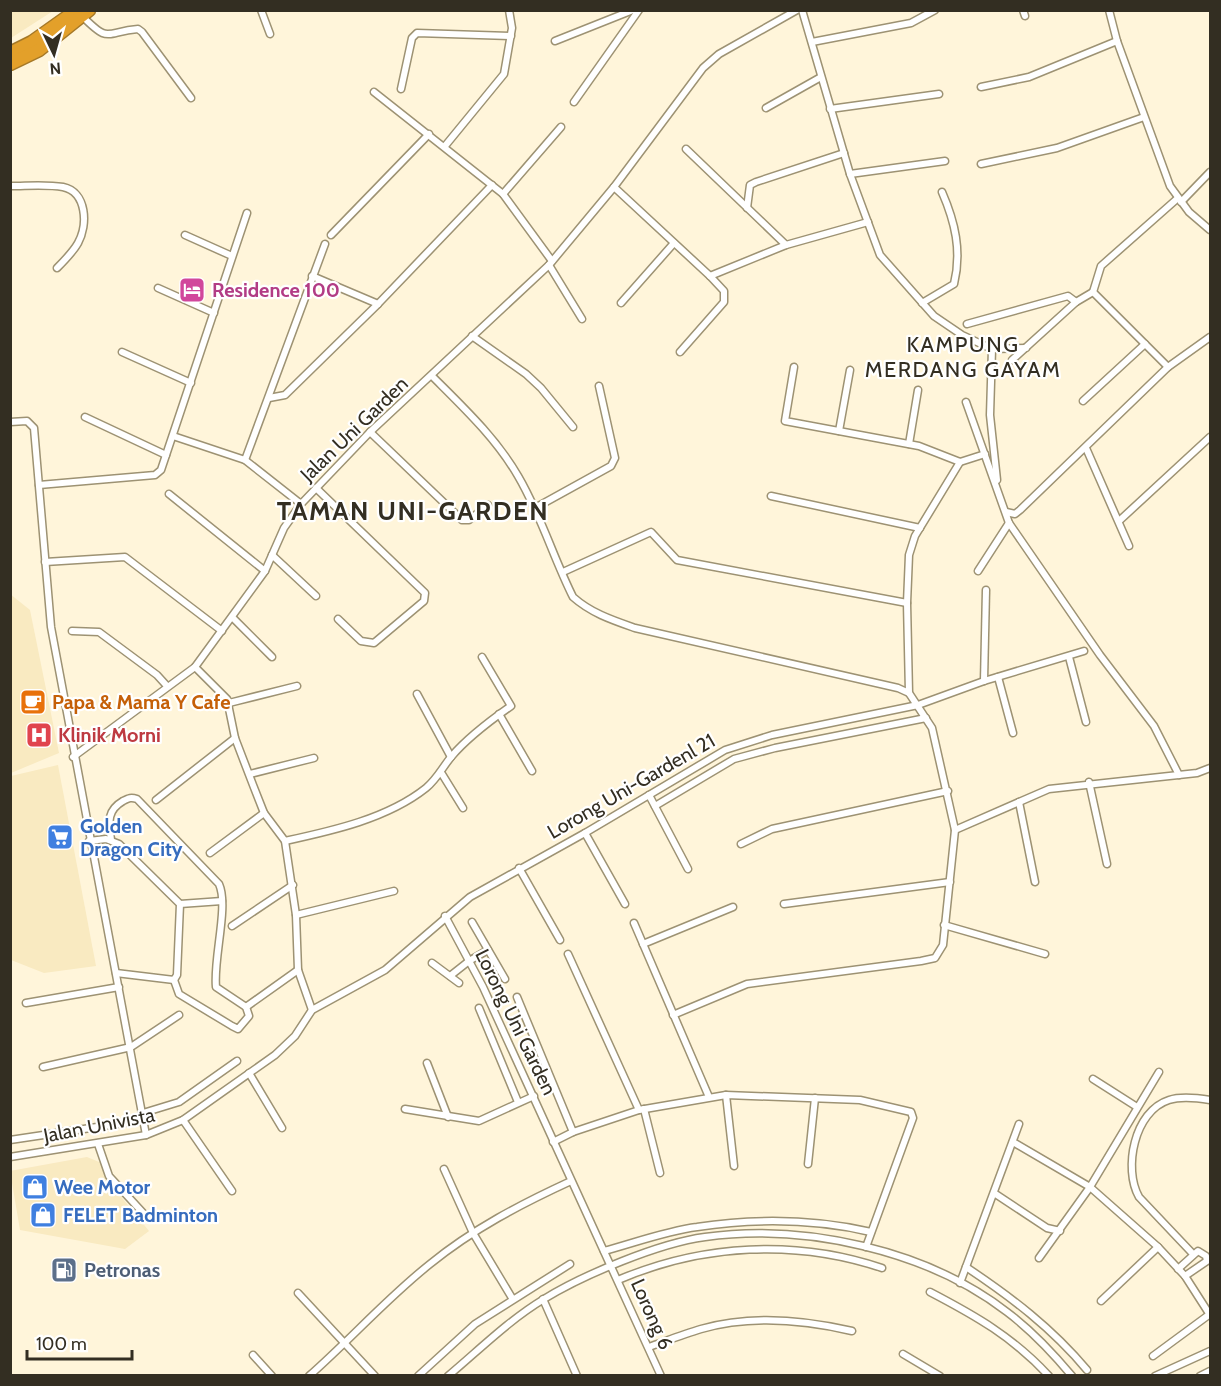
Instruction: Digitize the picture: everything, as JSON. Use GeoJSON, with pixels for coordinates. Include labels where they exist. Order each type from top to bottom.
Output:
{"type":"FeatureCollection","features":[{"type":"Feature","properties":{"kind":"highway"},"geometry":{"type":"LineString","coordinates":[[10,53],[83,12]]}},
{"type":"Feature","properties":{"kind":"highway"},"geometry":{"type":"LineString","coordinates":[[10,64],[39,50],[83,12]]}},
{"type":"Feature","properties":{"kind":"street"},"geometry":{"type":"LineString","coordinates":[[261,10],[270,34]]}},
{"type":"Feature","properties":{"kind":"street"},"geometry":{"type":"LineString","coordinates":[[446,146],[504,74],[511,36],[509,10]]}},
{"type":"Feature","properties":{"kind":"street"},"geometry":{"type":"LineString","coordinates":[[555,41],[633,10]]}},
{"type":"Feature","properties":{"kind":"street"},"geometry":{"type":"LineString","coordinates":[[574,102],[639,10]]}},
{"type":"Feature","properties":{"kind":"street","name":"Jalan Uni Garden"},"geometry":{"type":"LineString","coordinates":[[74,757],[195,667],[266,571],[284,528],[301,504],[370,432],[551,263],[615,187],[703,68],[719,54],[797,10]]}},
{"type":"Feature","properties":{"kind":"street"},"geometry":{"type":"LineString","coordinates":[[802,10],[850,174],[880,255],[934,316],[962,335],[992,350],[1026,348]]}},
{"type":"Feature","properties":{"kind":"street"},"geometry":{"type":"LineString","coordinates":[[812,42],[935,10]]}},
{"type":"Feature","properties":{"kind":"street"},"geometry":{"type":"LineString","coordinates":[[1109,10],[1117,41],[1170,186],[1179,200],[1210,230]]}},
{"type":"Feature","properties":{"kind":"street"},"geometry":{"type":"LineString","coordinates":[[83,12],[100,34],[108,35],[138,29],[142,32],[191,98]]}},
{"type":"Feature","properties":{"kind":"street"},"geometry":{"type":"LineString","coordinates":[[401,89],[412,38],[417,33],[511,36]]}},
{"type":"Feature","properties":{"kind":"street"},"geometry":{"type":"LineString","coordinates":[[981,87],[1029,77],[1117,41]]}},
{"type":"Feature","properties":{"kind":"street"},"geometry":{"type":"LineString","coordinates":[[766,108],[821,77]]}},
{"type":"Feature","properties":{"kind":"street"},"geometry":{"type":"LineString","coordinates":[[374,92],[446,146],[504,194],[551,263],[582,319]]}},
{"type":"Feature","properties":{"kind":"street"},"geometry":{"type":"LineString","coordinates":[[830,109],[939,94]]}},
{"type":"Feature","properties":{"kind":"street"},"geometry":{"type":"LineString","coordinates":[[981,164],[1057,148],[1144,117]]}},
{"type":"Feature","properties":{"kind":"street"},"geometry":{"type":"LineString","coordinates":[[504,194],[561,127]]}},
{"type":"Feature","properties":{"kind":"street"},"geometry":{"type":"LineString","coordinates":[[331,235],[429,134]]}},
{"type":"Feature","properties":{"kind":"street"},"geometry":{"type":"LineString","coordinates":[[686,149],[786,245]]}},
{"type":"Feature","properties":{"kind":"street"},"geometry":{"type":"LineString","coordinates":[[747,208],[750,185],[844,153]]}},
{"type":"Feature","properties":{"kind":"street"},"geometry":{"type":"LineString","coordinates":[[850,174],[945,161]]}},
{"type":"Feature","properties":{"kind":"street"},"geometry":{"type":"LineString","coordinates":[[1012,360],[1076,302],[1093,292],[1101,266],[1210,172]]}},
{"type":"Feature","properties":{"kind":"street"},"geometry":{"type":"LineString","coordinates":[[269,398],[285,395],[378,304],[492,185]]}},
{"type":"Feature","properties":{"kind":"street"},"geometry":{"type":"LineString","coordinates":[[10,186],[64,187],[79,199],[84,218],[82,234],[72,252],[57,267]]}},
{"type":"Feature","properties":{"kind":"street"},"geometry":{"type":"LineString","coordinates":[[615,187],[711,276],[724,291],[724,302],[680,352]]}},
{"type":"Feature","properties":{"kind":"street"},"geometry":{"type":"LineString","coordinates":[[922,303],[954,284],[957,273],[957,239],[942,192]]}},
{"type":"Feature","properties":{"kind":"street"},"geometry":{"type":"LineString","coordinates":[[39,484],[155,475],[161,471],[247,213]]}},
{"type":"Feature","properties":{"kind":"street"},"geometry":{"type":"LineString","coordinates":[[711,276],[786,245],[868,222]]}},
{"type":"Feature","properties":{"kind":"street"},"geometry":{"type":"LineString","coordinates":[[185,235],[232,256]]}},
{"type":"Feature","properties":{"kind":"street"},"geometry":{"type":"LineString","coordinates":[[621,303],[674,243]]}},
{"type":"Feature","properties":{"kind":"street"},"geometry":{"type":"LineString","coordinates":[[245,460],[325,244]]}},
{"type":"Feature","properties":{"kind":"street"},"geometry":{"type":"LineString","coordinates":[[312,276],[378,304]]}},
{"type":"Feature","properties":{"kind":"street"},"geometry":{"type":"LineString","coordinates":[[158,288],[214,313]]}},
{"type":"Feature","properties":{"kind":"street"},"geometry":{"type":"LineString","coordinates":[[1093,292],[1168,367]]}},
{"type":"Feature","properties":{"kind":"street"},"geometry":{"type":"LineString","coordinates":[[967,324],[1068,296],[1076,302]]}},
{"type":"Feature","properties":{"kind":"street"},"geometry":{"type":"LineString","coordinates":[[472,336],[541,388],[573,427]]}},
{"type":"Feature","properties":{"kind":"street"},"geometry":{"type":"LineString","coordinates":[[1006,512],[1015,514],[1168,367],[1210,337]]}},
{"type":"Feature","properties":{"kind":"street"},"geometry":{"type":"LineString","coordinates":[[1083,401],[1145,344]]}},
{"type":"Feature","properties":{"kind":"street"},"geometry":{"type":"LineString","coordinates":[[992,350],[990,416],[997,487]]}},
{"type":"Feature","properties":{"kind":"street"},"geometry":{"type":"LineString","coordinates":[[122,352],[191,383]]}},
{"type":"Feature","properties":{"kind":"street"},"geometry":{"type":"LineString","coordinates":[[794,367],[785,421],[909,444],[960,462],[985,454]]}},
{"type":"Feature","properties":{"kind":"street"},"geometry":{"type":"LineString","coordinates":[[839,431],[850,370]]}},
{"type":"Feature","properties":{"kind":"street"},"geometry":{"type":"LineString","coordinates":[[432,376],[485,430],[510,464],[535,508],[573,597],[580,604],[604,617],[635,628],[898,688],[909,693],[932,728],[956,830],[943,945],[935,958],[747,984],[673,1015]]}},
{"type":"Feature","properties":{"kind":"street"},"geometry":{"type":"LineString","coordinates":[[535,508],[611,466],[615,458],[598,386]]}},
{"type":"Feature","properties":{"kind":"street"},"geometry":{"type":"LineString","coordinates":[[909,444],[918,390]]}},
{"type":"Feature","properties":{"kind":"street"},"geometry":{"type":"LineString","coordinates":[[966,402],[1010,523],[1087,637],[1154,726],[1179,775]]}},
{"type":"Feature","properties":{"kind":"street"},"geometry":{"type":"LineString","coordinates":[[85,417],[166,455]]}},
{"type":"Feature","properties":{"kind":"street"},"geometry":{"type":"LineString","coordinates":[[10,422],[27,421],[33,424],[51,627],[89,841],[131,1047],[146,1136]]}},
{"type":"Feature","properties":{"kind":"street"},"geometry":{"type":"LineString","coordinates":[[370,432],[462,520],[469,520],[488,505]]}},
{"type":"Feature","properties":{"kind":"street"},"geometry":{"type":"LineString","coordinates":[[173,436],[245,460],[301,504]]}},
{"type":"Feature","properties":{"kind":"street"},"geometry":{"type":"LineString","coordinates":[[1119,521],[1210,437]]}},
{"type":"Feature","properties":{"kind":"street"},"geometry":{"type":"LineString","coordinates":[[1086,448],[1129,546]]}},
{"type":"Feature","properties":{"kind":"street"},"geometry":{"type":"LineString","coordinates":[[909,693],[909,555],[920,528],[960,462]]}},
{"type":"Feature","properties":{"kind":"street"},"geometry":{"type":"LineString","coordinates":[[316,488],[425,593],[424,601],[374,644],[361,642],[338,619]]}},
{"type":"Feature","properties":{"kind":"street"},"geometry":{"type":"LineString","coordinates":[[169,494],[266,571]]}},
{"type":"Feature","properties":{"kind":"street"},"geometry":{"type":"LineString","coordinates":[[771,496],[920,528]]}},
{"type":"Feature","properties":{"kind":"street"},"geometry":{"type":"LineString","coordinates":[[978,571],[1010,523]]}},
{"type":"Feature","properties":{"kind":"street"},"geometry":{"type":"LineString","coordinates":[[563,572],[651,532],[677,560],[908,603]]}},
{"type":"Feature","properties":{"kind":"street"},"geometry":{"type":"LineString","coordinates":[[272,555],[316,596]]}},
{"type":"Feature","properties":{"kind":"street"},"geometry":{"type":"LineString","coordinates":[[45,562],[125,557],[222,631]]}},
{"type":"Feature","properties":{"kind":"street"},"geometry":{"type":"LineString","coordinates":[[984,681],[986,590]]}},
{"type":"Feature","properties":{"kind":"street"},"geometry":{"type":"LineString","coordinates":[[232,617],[272,657]]}},
{"type":"Feature","properties":{"kind":"street"},"geometry":{"type":"LineString","coordinates":[[72,631],[99,632],[157,675],[167,686]]}},
{"type":"Feature","properties":{"kind":"street","name":"Lorong Uni-Gardenl 21"},"geometry":{"type":"LineString","coordinates":[[312,1010],[385,970],[445,916],[470,897],[585,833],[725,750],[772,735],[918,705],[984,681],[1084,651]]}},
{"type":"Feature","properties":{"kind":"street"},"geometry":{"type":"LineString","coordinates":[[285,841],[354,823],[390,809],[424,790],[442,774],[451,757],[511,706],[482,657]]}},
{"type":"Feature","properties":{"kind":"street"},"geometry":{"type":"LineString","coordinates":[[1068,657],[1086,722]]}},
{"type":"Feature","properties":{"kind":"street"},"geometry":{"type":"LineString","coordinates":[[195,667],[225,695],[229,703],[235,738],[264,813],[285,841],[293,885],[298,970],[312,1010]]}},
{"type":"Feature","properties":{"kind":"street"},"geometry":{"type":"LineString","coordinates":[[998,677],[1013,733]]}},
{"type":"Feature","properties":{"kind":"street"},"geometry":{"type":"LineString","coordinates":[[229,703],[297,686]]}},
{"type":"Feature","properties":{"kind":"street"},"geometry":{"type":"LineString","coordinates":[[417,694],[451,757]]}},
{"type":"Feature","properties":{"kind":"street"},"geometry":{"type":"LineString","coordinates":[[499,714],[532,771]]}},
{"type":"Feature","properties":{"kind":"street"},"geometry":{"type":"LineString","coordinates":[[655,806],[721,765],[775,748],[926,718]]}},
{"type":"Feature","properties":{"kind":"street"},"geometry":{"type":"LineString","coordinates":[[772,735],[775,748]]}},
{"type":"Feature","properties":{"kind":"street"},"geometry":{"type":"LineString","coordinates":[[156,800],[235,738]]}},
{"type":"Feature","properties":{"kind":"street"},"geometry":{"type":"LineString","coordinates":[[250,774],[314,758]]}},
{"type":"Feature","properties":{"kind":"street"},"geometry":{"type":"LineString","coordinates":[[956,830],[1049,789],[1089,782],[1179,775],[1210,768]]}},
{"type":"Feature","properties":{"kind":"street"},"geometry":{"type":"LineString","coordinates":[[442,774],[463,808]]}},
{"type":"Feature","properties":{"kind":"street"},"geometry":{"type":"LineString","coordinates":[[1089,782],[1107,864]]}},
{"type":"Feature","properties":{"kind":"street"},"geometry":{"type":"LineString","coordinates":[[741,844],[772,829],[948,791]]}},
{"type":"Feature","properties":{"kind":"street"},"geometry":{"type":"LineString","coordinates":[[649,795],[688,869]]}},
{"type":"Feature","properties":{"kind":"street"},"geometry":{"type":"LineString","coordinates":[[111,840],[109,816],[112,808],[126,799],[137,799],[219,884],[222,901],[214,975],[216,987],[246,1007],[249,1016],[238,1029],[179,994],[174,980],[177,975],[180,904]]}},
{"type":"Feature","properties":{"kind":"street"},"geometry":{"type":"LineString","coordinates":[[1019,802],[1035,882]]}},
{"type":"Feature","properties":{"kind":"street"},"geometry":{"type":"LineString","coordinates":[[210,853],[264,813]]}},
{"type":"Feature","properties":{"kind":"street"},"geometry":{"type":"LineString","coordinates":[[585,833],[625,904]]}},
{"type":"Feature","properties":{"kind":"street"},"geometry":{"type":"LineString","coordinates":[[89,841],[111,840],[118,844],[180,904],[222,901]]}},
{"type":"Feature","properties":{"kind":"street"},"geometry":{"type":"LineString","coordinates":[[519,868],[560,940]]}},
{"type":"Feature","properties":{"kind":"street"},"geometry":{"type":"LineString","coordinates":[[784,904],[950,882]]}},
{"type":"Feature","properties":{"kind":"street"},"geometry":{"type":"LineString","coordinates":[[231,927],[293,885]]}},
{"type":"Feature","properties":{"kind":"street"},"geometry":{"type":"LineString","coordinates":[[296,915],[394,891]]}},
{"type":"Feature","properties":{"kind":"street"},"geometry":{"type":"LineString","coordinates":[[643,944],[733,907]]}},
{"type":"Feature","properties":{"kind":"street","name":"Lorong Uni Garden"},"geometry":{"type":"LineString","coordinates":[[445,916],[534,1096],[571,1181]]}},
{"type":"Feature","properties":{"kind":"street"},"geometry":{"type":"LineString","coordinates":[[472,922],[505,980]]}},
{"type":"Feature","properties":{"kind":"street"},"geometry":{"type":"LineString","coordinates":[[634,923],[709,1097]]}},
{"type":"Feature","properties":{"kind":"street"},"geometry":{"type":"LineString","coordinates":[[944,925],[1045,954]]}},
{"type":"Feature","properties":{"kind":"street"},"geometry":{"type":"LineString","coordinates":[[450,976],[488,950]]}},
{"type":"Feature","properties":{"kind":"street"},"geometry":{"type":"LineString","coordinates":[[568,954],[642,1109],[660,1173]]}},
{"type":"Feature","properties":{"kind":"street"},"geometry":{"type":"LineString","coordinates":[[432,963],[459,983]]}},
{"type":"Feature","properties":{"kind":"street"},"geometry":{"type":"LineString","coordinates":[[246,1007],[298,970]]}},
{"type":"Feature","properties":{"kind":"street"},"geometry":{"type":"LineString","coordinates":[[116,973],[174,980]]}},
{"type":"Feature","properties":{"kind":"street"},"geometry":{"type":"LineString","coordinates":[[26,1003],[119,987]]}},
{"type":"Feature","properties":{"kind":"street"},"geometry":{"type":"LineString","coordinates":[[516,997],[573,1132]]}},
{"type":"Feature","properties":{"kind":"street"},"geometry":{"type":"LineString","coordinates":[[478,1008],[518,1102]]}},
{"type":"Feature","properties":{"kind":"street","name":"Jalan Univista"},"geometry":{"type":"LineString","coordinates":[[10,1157],[146,1136],[183,1120],[275,1055],[295,1036],[312,1010]]}},
{"type":"Feature","properties":{"kind":"street"},"geometry":{"type":"LineString","coordinates":[[43,1067],[131,1047],[179,1015]]}},
{"type":"Feature","properties":{"kind":"street"},"geometry":{"type":"LineString","coordinates":[[10,1140],[144,1116],[178,1102],[237,1061]]}},
{"type":"Feature","properties":{"kind":"street"},"geometry":{"type":"LineString","coordinates":[[427,1063],[448,1117]]}},
{"type":"Feature","properties":{"kind":"street"},"geometry":{"type":"LineString","coordinates":[[1039,1258],[1090,1187],[1159,1072]]}},
{"type":"Feature","properties":{"kind":"street"},"geometry":{"type":"LineString","coordinates":[[249,1073],[282,1128]]}},
{"type":"Feature","properties":{"kind":"street"},"geometry":{"type":"LineString","coordinates":[[1093,1079],[1137,1107]]}},
{"type":"Feature","properties":{"kind":"street"},"geometry":{"type":"LineString","coordinates":[[553,1142],[573,1132],[642,1109],[726,1095],[860,1100],[911,1112],[913,1118],[866,1247]]}},
{"type":"Feature","properties":{"kind":"street"},"geometry":{"type":"LineString","coordinates":[[726,1095],[734,1166]]}},
{"type":"Feature","properties":{"kind":"street"},"geometry":{"type":"LineString","coordinates":[[405,1109],[479,1121],[534,1096]]}},
{"type":"Feature","properties":{"kind":"street"},"geometry":{"type":"LineString","coordinates":[[808,1164],[815,1098]]}},
{"type":"Feature","properties":{"kind":"street"},"geometry":{"type":"LineString","coordinates":[[1193,1254],[1139,1197],[1134,1188],[1131,1165],[1133,1144],[1145,1121],[1158,1105],[1170,1099],[1210,1100]]}},
{"type":"Feature","properties":{"kind":"street"},"geometry":{"type":"LineString","coordinates":[[183,1120],[232,1191]]}},
{"type":"Feature","properties":{"kind":"street"},"geometry":{"type":"LineString","coordinates":[[960,1282],[1019,1124]]}},
{"type":"Feature","properties":{"kind":"street"},"geometry":{"type":"LineString","coordinates":[[1013,1142],[1090,1187],[1158,1247],[1185,1276],[1210,1315],[1153,1356]]}},
{"type":"Feature","properties":{"kind":"street"},"geometry":{"type":"LineString","coordinates":[[98,1144],[109,1176],[145,1215]]}},
{"type":"Feature","properties":{"kind":"street"},"geometry":{"type":"LineString","coordinates":[[444,1169],[473,1233],[512,1298]]}},
{"type":"Feature","properties":{"kind":"street"},"geometry":{"type":"LineString","coordinates":[[309,1376],[429,1264],[473,1233],[516,1207],[571,1181]]}},
{"type":"Feature","properties":{"kind":"street","name":"Lorong 6"},"geometry":{"type":"LineString","coordinates":[[571,1181],[662,1376]]}},
{"type":"Feature","properties":{"kind":"street"},"geometry":{"type":"LineString","coordinates":[[994,1193],[1047,1228],[1060,1231]]}},
{"type":"Feature","properties":{"kind":"street"},"geometry":{"type":"LineString","coordinates":[[604,1251],[695,1227],[758,1221],[816,1222],[871,1232]]}},
{"type":"Feature","properties":{"kind":"street"},"geometry":{"type":"LineString","coordinates":[[449,1375],[543,1299],[612,1266],[703,1237],[766,1233],[819,1236],[866,1247],[912,1261],[960,1282],[1006,1311],[1045,1344],[1072,1376]]}},
{"type":"Feature","properties":{"kind":"street"},"geometry":{"type":"LineString","coordinates":[[1101,1301],[1158,1247]]}},
{"type":"Feature","properties":{"kind":"street"},"geometry":{"type":"LineString","coordinates":[[618,1280],[646,1268],[688,1257],[758,1248],[814,1251],[855,1259],[882,1268]]}},
{"type":"Feature","properties":{"kind":"street"},"geometry":{"type":"LineString","coordinates":[[1178,1269],[1193,1254],[1200,1251],[1208,1255],[1205,1264],[1185,1276]]}},
{"type":"Feature","properties":{"kind":"street"},"geometry":{"type":"LineString","coordinates":[[418,1376],[475,1324],[512,1298],[570,1264]]}},
{"type":"Feature","properties":{"kind":"street"},"geometry":{"type":"LineString","coordinates":[[1205,1264],[1210,1271]]}},
{"type":"Feature","properties":{"kind":"street"},"geometry":{"type":"LineString","coordinates":[[966,1266],[1015,1300],[1062,1340],[1087,1370]]}},
{"type":"Feature","properties":{"kind":"street"},"geometry":{"type":"LineString","coordinates":[[930,1292],[990,1323],[1026,1351],[1049,1376]]}},
{"type":"Feature","properties":{"kind":"street"},"geometry":{"type":"LineString","coordinates":[[298,1293],[375,1376]]}},
{"type":"Feature","properties":{"kind":"street"},"geometry":{"type":"LineString","coordinates":[[543,1299],[577,1376]]}},
{"type":"Feature","properties":{"kind":"street"},"geometry":{"type":"LineString","coordinates":[[649,1347],[703,1328],[750,1322],[800,1322],[852,1331]]}},
{"type":"Feature","properties":{"kind":"street"},"geometry":{"type":"LineString","coordinates":[[1155,1376],[1210,1351]]}},
{"type":"Feature","properties":{"kind":"street"},"geometry":{"type":"LineString","coordinates":[[903,1354],[940,1376]]}},
{"type":"Feature","properties":{"kind":"street"},"geometry":{"type":"LineString","coordinates":[[253,1355],[272,1376]]}},
{"type":"Feature","properties":{"kind":"street"},"geometry":{"type":"LineString","coordinates":[[1200,1376],[1210,1371]]}},
{"type":"Feature","properties":{"kind":"shaded area"},"geometry":{"type":"Polygon","coordinates":[[[11,10],[53,10],[53,11],[11,38],[11,10]]]}},
{"type":"Feature","properties":{"kind":"shaded area"},"geometry":{"type":"Polygon","coordinates":[[[10,594],[30,610],[59,753],[11,773],[10,594]]]}},
{"type":"Feature","properties":{"kind":"shaded area"},"geometry":{"type":"Polygon","coordinates":[[[58,765],[96,966],[44,973],[11,960],[11,776],[58,765]]]}},
{"type":"Feature","properties":{"kind":"shaded area"},"geometry":{"type":"Polygon","coordinates":[[[87,1157],[104,1164],[105,1177],[149,1231],[125,1249],[20,1230],[10,1171],[87,1157]]]}},
{"type":"Feature","properties":{"kind":"place","name":"Residence 100"},"geometry":{"type":"Point","coordinates":[192,290]}},
{"type":"Feature","properties":{"kind":"place","name":"Papa & Mama Y Cafe"},"geometry":{"type":"Point","coordinates":[33,702]}},
{"type":"Feature","properties":{"kind":"place","name":"Klinik Morni"},"geometry":{"type":"Point","coordinates":[39,735]}},
{"type":"Feature","properties":{"kind":"place","name":"Golden Dragon City"},"geometry":{"type":"Point","coordinates":[60,837]}},
{"type":"Feature","properties":{"kind":"place","name":"Wee Motor"},"geometry":{"type":"Point","coordinates":[35,1187]}},
{"type":"Feature","properties":{"kind":"place","name":"FELET Badminton"},"geometry":{"type":"Point","coordinates":[43,1215]}},
{"type":"Feature","properties":{"kind":"place","name":"Petronas"},"geometry":{"type":"Point","coordinates":[64,1270]}},
{"type":"Feature","properties":{"kind":"district","name":"KAMPUNG MERDANG GAYAM"},"geometry":{"type":"Point","coordinates":[963,356]}},
{"type":"Feature","properties":{"kind":"district","name":"TAMAN UNI-GARDEN"},"geometry":{"type":"Point","coordinates":[413,511]}}]}
